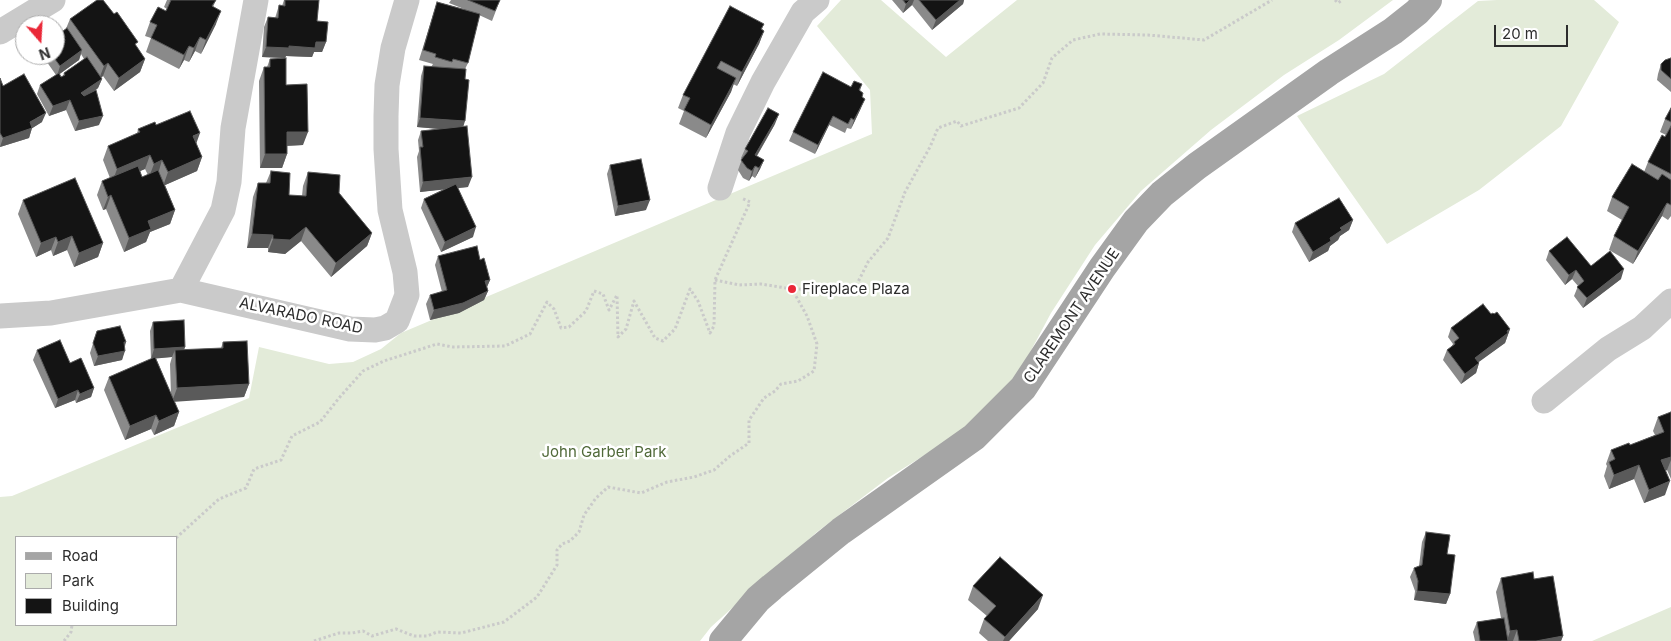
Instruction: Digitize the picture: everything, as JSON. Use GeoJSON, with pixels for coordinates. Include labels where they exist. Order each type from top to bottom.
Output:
{"type":"FeatureCollection","features":[{"type":"Feature","properties":{"kind":"main road","name":"CLAREMONT AVENUE"},"geometry":{"type":"LineString","coordinates":[[723,641],[758,599],[772,587],[841,531],[974,437],[1023,388],[1102,268],[1136,221],[1162,194],[1197,166],[1313,83],[1393,31],[1417,12],[1428,0]]}},
{"type":"Feature","properties":{"kind":"street"},"geometry":{"type":"LineString","coordinates":[[0,32],[53,0]]}},
{"type":"Feature","properties":{"kind":"street"},"geometry":{"type":"LineString","coordinates":[[181,290],[223,210],[229,182],[233,128],[256,0]]}},
{"type":"Feature","properties":{"kind":"street","name":"ALVARADO ROAD"},"geometry":{"type":"LineString","coordinates":[[0,316],[51,313],[181,290],[350,329],[375,330],[386,328],[397,321],[407,295],[405,272],[390,210],[386,149],[386,108],[387,85],[393,48],[408,0]]}},
{"type":"Feature","properties":{"kind":"street"},"geometry":{"type":"LineString","coordinates":[[720,188],[738,133],[763,82],[804,12],[817,0]]}},
{"type":"Feature","properties":{"kind":"street"},"geometry":{"type":"LineString","coordinates":[[1544,401],[1608,349],[1642,328],[1671,301]]}},
{"type":"Feature","properties":{"kind":"path"},"geometry":{"type":"LineString","coordinates":[[716,280],[739,285],[761,284],[792,289],[854,290],[868,262],[888,238],[905,192],[930,147],[938,128],[957,121],[961,126],[1019,108],[1043,83],[1052,58],[1073,40],[1100,34],[1148,35],[1204,40],[1272,0]]}},
{"type":"Feature","properties":{"kind":"path"},"geometry":{"type":"LineString","coordinates":[[1335,0],[1338,3],[1342,0]]}},
{"type":"Feature","properties":{"kind":"path"},"geometry":{"type":"LineString","coordinates":[[178,536],[219,499],[246,488],[254,468],[282,460],[292,436],[320,422],[364,371],[384,361],[437,344],[453,347],[505,346],[530,334],[548,302],[554,309],[562,328],[569,327],[586,312],[594,292],[603,294],[609,310],[617,295],[618,337],[626,329],[634,301],[655,338],[664,341],[675,329],[690,289],[698,301],[710,333],[714,326],[716,280],[750,202],[720,188]]}},
{"type":"Feature","properties":{"kind":"path"},"geometry":{"type":"LineString","coordinates":[[314,641],[339,633],[363,631],[372,636],[396,629],[414,636],[427,636],[437,632],[461,633],[504,622],[537,597],[557,565],[557,550],[579,532],[584,514],[596,498],[608,487],[641,492],[667,482],[694,477],[714,470],[749,443],[748,420],[764,398],[775,391],[781,384],[798,381],[814,370],[817,344],[807,316],[792,289]]}},
{"type":"Feature","properties":{"kind":"path"},"geometry":{"type":"LineString","coordinates":[[64,641],[71,632],[72,626]]}},
{"type":"Feature","properties":{"kind":"green space","name":"John Garber Park"},"geometry":{"type":"Polygon","coordinates":[[[841,0],[881,0],[946,57],[1017,0],[1393,0],[1339,40],[1284,75],[1211,130],[1141,191],[1095,245],[1051,313],[1012,386],[963,431],[888,478],[817,532],[711,627],[700,641],[0,641],[0,497],[12,496],[249,398],[259,347],[329,364],[353,362],[381,349],[401,333],[872,134],[870,90],[817,26],[841,0]]]}},
{"type":"Feature","properties":{"kind":"green space"},"geometry":{"type":"Polygon","coordinates":[[[1594,0],[1619,22],[1561,126],[1479,190],[1387,244],[1297,116],[1384,74],[1478,1],[1594,0]]]}},
{"type":"Feature","properties":{"kind":"green space"},"geometry":{"type":"Polygon","coordinates":[[[1671,607],[1671,641],[1592,641],[1671,607]]]}},
{"type":"Feature","properties":{"kind":"building"},"geometry":{"type":"Polygon","coordinates":[[[97,0],[103,0],[114,14],[117,12],[138,42],[135,44],[145,59],[119,78],[108,63],[104,66],[70,19],[97,0]]]}},
{"type":"Feature","properties":{"kind":"building"},"geometry":{"type":"Polygon","coordinates":[[[171,0],[216,0],[212,6],[221,11],[206,40],[200,37],[194,48],[189,46],[184,55],[151,38],[157,25],[150,22],[158,7],[166,11],[171,0]]]}},
{"type":"Feature","properties":{"kind":"building"},"geometry":{"type":"Polygon","coordinates":[[[285,0],[319,0],[317,21],[328,22],[326,42],[316,42],[315,48],[266,47],[268,17],[278,18],[279,5],[285,6],[285,0]]]}},
{"type":"Feature","properties":{"kind":"building"},"geometry":{"type":"Polygon","coordinates":[[[468,0],[500,0],[495,11],[468,0]]]}},
{"type":"Feature","properties":{"kind":"building"},"geometry":{"type":"Polygon","coordinates":[[[919,0],[960,0],[936,20],[919,0]]]}},
{"type":"Feature","properties":{"kind":"building"},"geometry":{"type":"Polygon","coordinates":[[[437,2],[480,14],[468,63],[453,59],[452,62],[435,57],[436,54],[423,50],[437,2]]]}},
{"type":"Feature","properties":{"kind":"building"},"geometry":{"type":"Polygon","coordinates":[[[730,6],[764,24],[761,29],[764,31],[742,72],[721,61],[717,68],[736,78],[711,125],[684,110],[690,98],[683,95],[730,6]]]}},
{"type":"Feature","properties":{"kind":"building"},"geometry":{"type":"Polygon","coordinates":[[[67,28],[82,50],[65,62],[65,30],[67,28]]]}},
{"type":"Feature","properties":{"kind":"building"},"geometry":{"type":"Polygon","coordinates":[[[87,57],[102,79],[81,93],[84,96],[96,90],[103,116],[79,121],[70,100],[53,106],[40,85],[59,73],[61,77],[65,75],[64,73],[87,57]]]}},
{"type":"Feature","properties":{"kind":"building"},"geometry":{"type":"Polygon","coordinates":[[[286,58],[286,85],[307,84],[308,132],[287,132],[287,154],[265,154],[264,67],[270,67],[270,59],[286,58]]]}},
{"type":"Feature","properties":{"kind":"building"},"geometry":{"type":"Polygon","coordinates":[[[1671,58],[1671,79],[1661,70],[1661,64],[1671,58]]]}},
{"type":"Feature","properties":{"kind":"building"},"geometry":{"type":"Polygon","coordinates":[[[424,66],[466,69],[465,79],[469,80],[465,121],[420,118],[424,66]]]}},
{"type":"Feature","properties":{"kind":"building"},"geometry":{"type":"Polygon","coordinates":[[[823,72],[851,87],[854,81],[862,84],[859,90],[863,93],[862,97],[865,99],[854,120],[851,118],[848,124],[833,116],[818,145],[793,132],[823,72]]]}},
{"type":"Feature","properties":{"kind":"building"},"geometry":{"type":"Polygon","coordinates":[[[24,74],[46,113],[30,122],[32,128],[3,138],[0,133],[0,78],[3,86],[24,74]]]}},
{"type":"Feature","properties":{"kind":"building"},"geometry":{"type":"Polygon","coordinates":[[[768,108],[779,114],[755,155],[764,160],[759,168],[755,166],[752,171],[741,160],[748,151],[745,149],[768,108]]]}},
{"type":"Feature","properties":{"kind":"building"},"geometry":{"type":"Polygon","coordinates":[[[1671,108],[1671,122],[1665,119],[1671,108]]]}},
{"type":"Feature","properties":{"kind":"building"},"geometry":{"type":"Polygon","coordinates":[[[190,111],[200,133],[193,136],[202,157],[168,172],[162,160],[154,164],[150,155],[117,169],[108,146],[140,132],[138,129],[155,122],[156,125],[190,111]]]}},
{"type":"Feature","properties":{"kind":"building"},"geometry":{"type":"Polygon","coordinates":[[[467,126],[472,177],[423,182],[420,147],[423,147],[421,131],[467,126]]]}},
{"type":"Feature","properties":{"kind":"building"},"geometry":{"type":"Polygon","coordinates":[[[1671,126],[1671,174],[1648,162],[1662,135],[1665,137],[1671,126]]]}},
{"type":"Feature","properties":{"kind":"building"},"geometry":{"type":"Polygon","coordinates":[[[641,159],[650,200],[618,206],[610,165],[641,159]]]}},
{"type":"Feature","properties":{"kind":"building"},"geometry":{"type":"Polygon","coordinates":[[[1632,164],[1658,180],[1662,174],[1671,180],[1671,205],[1667,203],[1638,251],[1614,236],[1629,207],[1612,197],[1632,164]]]}},
{"type":"Feature","properties":{"kind":"building"},"geometry":{"type":"Polygon","coordinates":[[[138,166],[142,177],[158,170],[175,210],[148,221],[151,229],[129,238],[111,195],[108,197],[102,181],[138,166]]]}},
{"type":"Feature","properties":{"kind":"building"},"geometry":{"type":"Polygon","coordinates":[[[271,171],[290,173],[289,195],[306,196],[308,172],[340,175],[339,193],[372,233],[336,263],[306,227],[290,240],[273,239],[273,235],[252,234],[258,183],[270,183],[271,171]]]}},
{"type":"Feature","properties":{"kind":"building"},"geometry":{"type":"Polygon","coordinates":[[[75,178],[103,243],[79,253],[72,236],[58,242],[56,237],[41,243],[23,200],[75,178]]]}},
{"type":"Feature","properties":{"kind":"building"},"geometry":{"type":"Polygon","coordinates":[[[456,184],[476,227],[445,242],[424,199],[456,184]]]}},
{"type":"Feature","properties":{"kind":"building"},"geometry":{"type":"Polygon","coordinates":[[[1339,198],[1353,220],[1340,228],[1342,230],[1330,238],[1331,241],[1313,252],[1295,223],[1339,198]]]}},
{"type":"Feature","properties":{"kind":"building"},"geometry":{"type":"Polygon","coordinates":[[[1567,237],[1591,266],[1610,251],[1624,269],[1587,298],[1577,287],[1584,281],[1576,270],[1569,275],[1549,251],[1567,237]]]}},
{"type":"Feature","properties":{"kind":"building"},"geometry":{"type":"Polygon","coordinates":[[[477,246],[480,260],[484,258],[490,280],[485,281],[488,291],[463,303],[434,310],[430,295],[447,290],[438,256],[477,246]]]}},
{"type":"Feature","properties":{"kind":"building"},"geometry":{"type":"Polygon","coordinates":[[[1483,304],[1491,314],[1497,312],[1510,329],[1507,331],[1508,333],[1475,358],[1479,363],[1465,374],[1447,350],[1459,338],[1451,328],[1483,304]]]}},
{"type":"Feature","properties":{"kind":"building"},"geometry":{"type":"Polygon","coordinates":[[[184,320],[185,347],[154,349],[153,322],[184,320]]]}},
{"type":"Feature","properties":{"kind":"building"},"geometry":{"type":"Polygon","coordinates":[[[120,326],[126,342],[124,342],[125,351],[98,356],[93,343],[97,331],[120,326]]]}},
{"type":"Feature","properties":{"kind":"building"},"geometry":{"type":"Polygon","coordinates":[[[60,340],[70,363],[81,358],[94,388],[80,394],[78,390],[58,399],[37,350],[60,340]]]}},
{"type":"Feature","properties":{"kind":"building"},"geometry":{"type":"Polygon","coordinates":[[[247,341],[249,384],[177,388],[175,350],[223,348],[223,342],[247,341]]]}},
{"type":"Feature","properties":{"kind":"building"},"geometry":{"type":"Polygon","coordinates":[[[155,357],[179,412],[159,421],[156,415],[130,426],[109,377],[155,357]]]}},
{"type":"Feature","properties":{"kind":"building"},"geometry":{"type":"Polygon","coordinates":[[[1671,412],[1671,457],[1661,460],[1670,481],[1649,490],[1639,465],[1614,475],[1609,462],[1615,459],[1611,450],[1664,432],[1658,417],[1671,412]]]}},
{"type":"Feature","properties":{"kind":"building"},"geometry":{"type":"Polygon","coordinates":[[[1426,532],[1450,535],[1447,554],[1455,555],[1450,594],[1417,591],[1418,581],[1414,568],[1422,565],[1426,532]]]}},
{"type":"Feature","properties":{"kind":"building"},"geometry":{"type":"Polygon","coordinates":[[[1000,557],[1043,595],[1005,637],[984,619],[996,606],[973,586],[1000,557]]]}},
{"type":"Feature","properties":{"kind":"building"},"geometry":{"type":"Polygon","coordinates":[[[1533,572],[1534,579],[1553,576],[1563,636],[1536,641],[1519,641],[1517,630],[1510,631],[1501,578],[1533,572]]]}},
{"type":"Feature","properties":{"kind":"building"},"geometry":{"type":"Polygon","coordinates":[[[1504,618],[1508,641],[1480,641],[1477,622],[1504,618]]]}},
{"type":"Feature","properties":{"kind":"place","name":"Fireplace Plaza"},"geometry":{"type":"Point","coordinates":[792,289]}}]}
